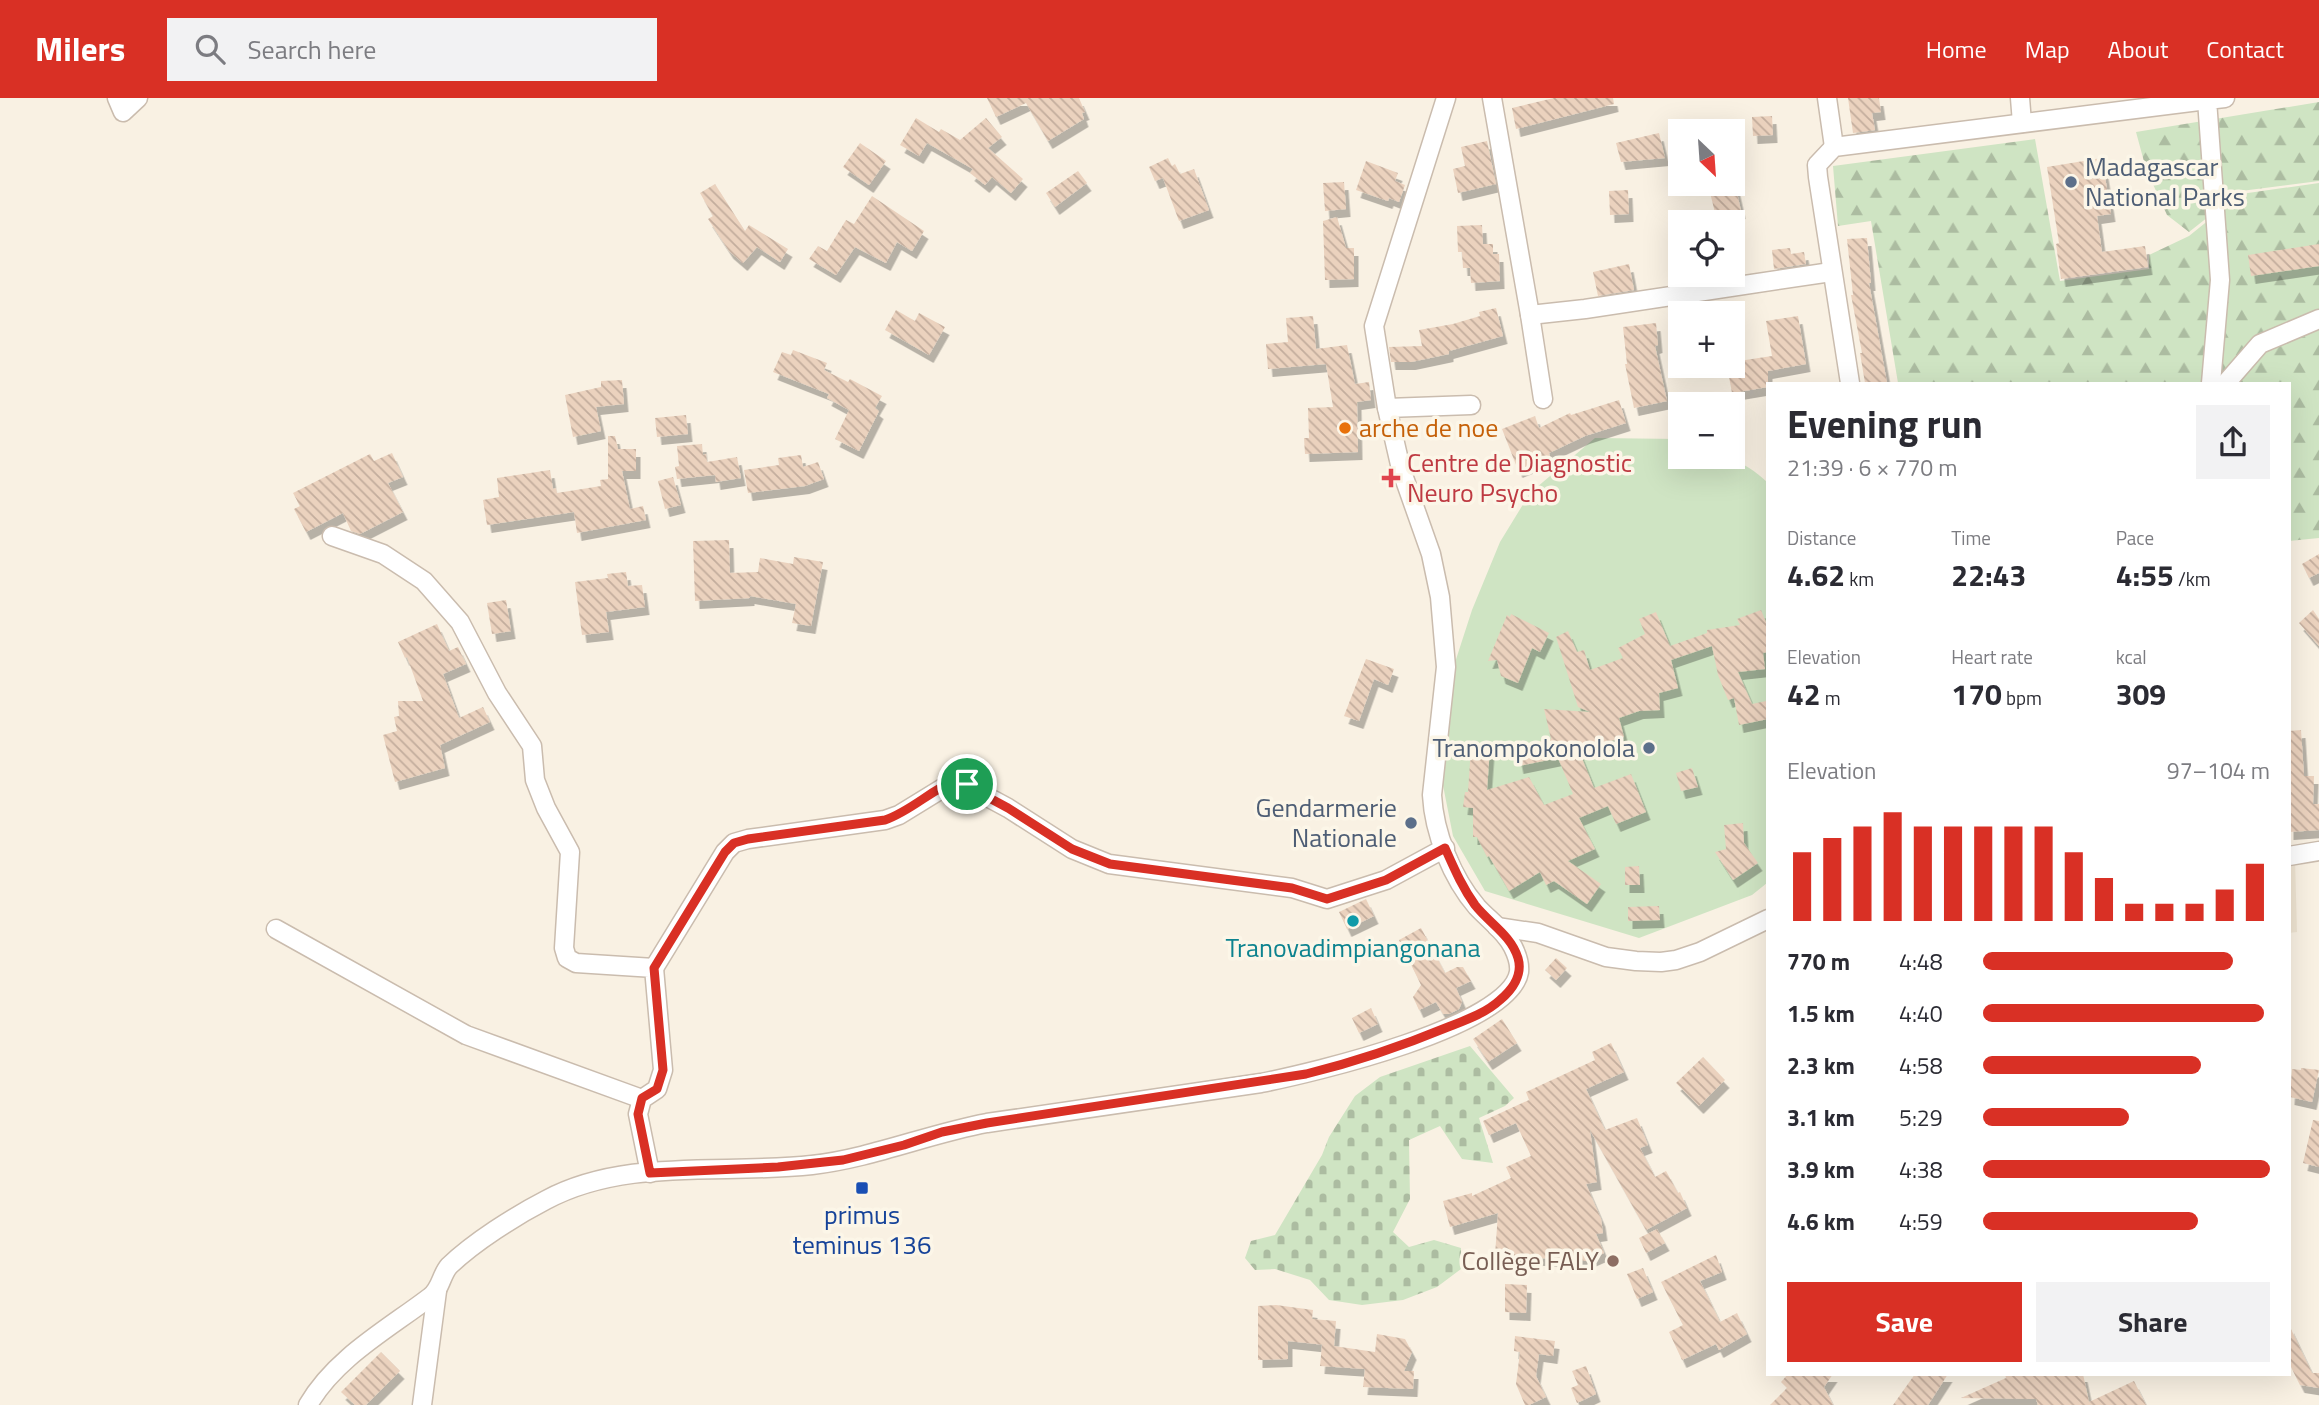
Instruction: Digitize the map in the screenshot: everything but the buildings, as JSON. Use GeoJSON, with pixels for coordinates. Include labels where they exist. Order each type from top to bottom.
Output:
{"type":"FeatureCollection","features":[{"type":"Feature","properties":{"kind":"street"},"geometry":{"type":"LineString","coordinates":[[117,98],[123,112],[138,98]]}},
{"type":"Feature","properties":{"kind":"street"},"geometry":{"type":"LineString","coordinates":[[422,1405],[437,1291],[447,1268],[499,1228],[547,1199],[597,1179],[843,1160],[976,1125],[1261,1083],[1353,1062],[1474,1016],[1500,1001],[1513,985],[1519,973],[1519,961],[1511,943],[1477,907],[1466,891],[1445,848],[1433,815],[1432,795],[1446,667],[1440,597],[1431,554],[1401,469],[1387,408],[1374,326],[1446,98]]}},
{"type":"Feature","properties":{"kind":"street"},"geometry":{"type":"LineString","coordinates":[[1492,98],[1543,399]]}},
{"type":"Feature","properties":{"kind":"street"},"geometry":{"type":"LineString","coordinates":[[1827,98],[1834,147]]}},
{"type":"Feature","properties":{"kind":"street"},"geometry":{"type":"LineString","coordinates":[[2020,98],[2022,123]]}},
{"type":"Feature","properties":{"kind":"street"},"geometry":{"type":"LineString","coordinates":[[1850,382],[1831,272],[1817,165],[1834,147],[2225,98]]}},
{"type":"Feature","properties":{"kind":"street"},"geometry":{"type":"LineString","coordinates":[[2207,100],[2220,281],[2211,382]]}},
{"type":"Feature","properties":{"kind":"street"},"geometry":{"type":"LineString","coordinates":[[1530,315],[1831,272]]}},
{"type":"Feature","properties":{"kind":"street"},"geometry":{"type":"LineString","coordinates":[[2227,382],[2260,344],[2319,319]]}},
{"type":"Feature","properties":{"kind":"street"},"geometry":{"type":"LineString","coordinates":[[1387,408],[1471,405]]}},
{"type":"Feature","properties":{"kind":"street"},"geometry":{"type":"LineString","coordinates":[[332,536],[383,554],[424,580],[460,622],[497,693],[532,746],[535,780],[570,852],[564,948],[567,958],[576,963],[654,968]]}},
{"type":"Feature","properties":{"kind":"street"},"geometry":{"type":"LineString","coordinates":[[650,1173],[638,1114],[642,1098],[657,1089],[663,1070],[654,968],[725,852],[734,843],[790,832],[885,820],[899,815],[956,780],[1008,808],[1072,849],[1110,864],[1292,888],[1327,899],[1386,880],[1445,848]]}},
{"type":"Feature","properties":{"kind":"street"},"geometry":{"type":"LineString","coordinates":[[2291,856],[2319,851]]}},
{"type":"Feature","properties":{"kind":"street"},"geometry":{"type":"LineString","coordinates":[[1497,927],[1538,933],[1606,957],[1661,962],[1700,952],[1766,920]]}},
{"type":"Feature","properties":{"kind":"street"},"geometry":{"type":"LineString","coordinates":[[276,929],[466,1035],[642,1098]]}},
{"type":"Feature","properties":{"kind":"street"},"geometry":{"type":"LineString","coordinates":[[308,1405],[335,1368],[437,1291]]}},
{"type":"Feature","properties":{"kind":"shaded area"},"geometry":{"type":"Polygon","coordinates":[[[2295,860],[2297,932],[2291,933],[2291,861],[2295,860]]]}},
{"type":"Feature","properties":{"kind":"green space"},"geometry":{"type":"Polygon","coordinates":[[[2319,102],[2319,181],[2241,191],[2189,232],[2167,215],[2146,169],[2136,132],[2319,102]]]}},
{"type":"Feature","properties":{"kind":"green space"},"geometry":{"type":"Polygon","coordinates":[[[2035,139],[2060,281],[2149,269],[2149,255],[2189,236],[2241,194],[2319,183],[2319,538],[2291,541],[2291,382],[1898,382],[1871,221],[1838,226],[1833,166],[2035,139]]]}},
{"type":"Feature","properties":{"kind":"green space"},"geometry":{"type":"Polygon","coordinates":[[[1595,438],[1668,439],[1668,469],[1745,469],[1745,465],[1766,481],[1766,884],[1752,895],[1639,938],[1485,891],[1453,836],[1439,765],[1449,681],[1472,610],[1500,542],[1530,493],[1595,438]]]}},
{"type":"Feature","properties":{"kind":"green space"},"geometry":{"type":"Polygon","coordinates":[[[1470,1046],[1514,1098],[1505,1106],[1479,1118],[1493,1163],[1462,1159],[1440,1126],[1409,1140],[1410,1199],[1393,1232],[1409,1247],[1434,1240],[1461,1248],[1461,1269],[1437,1287],[1403,1300],[1362,1305],[1329,1300],[1310,1280],[1275,1269],[1255,1270],[1245,1258],[1251,1241],[1275,1235],[1355,1096],[1380,1077],[1470,1046]]]}},
{"type":"Feature","properties":{"kind":"place","name":"Madagascar National Parks"},"geometry":{"type":"Point","coordinates":[2071,182]}},
{"type":"Feature","properties":{"kind":"place","name":"arche de noe"},"geometry":{"type":"Point","coordinates":[1345,428]}},
{"type":"Feature","properties":{"kind":"place","name":"Centre de Diagnostic Neuro Psycho"},"geometry":{"type":"Point","coordinates":[1391,478]}},
{"type":"Feature","properties":{"kind":"place","name":"Tranompokonolola"},"geometry":{"type":"Point","coordinates":[1649,748]}},
{"type":"Feature","properties":{"kind":"place","name":"Gendarmerie Nationale"},"geometry":{"type":"Point","coordinates":[1411,823]}},
{"type":"Feature","properties":{"kind":"place","name":"Tranovadimpiangonana"},"geometry":{"type":"Point","coordinates":[1353,921]}},
{"type":"Feature","properties":{"kind":"place","name":"primus teminus 136"},"geometry":{"type":"Point","coordinates":[862,1188]}},
{"type":"Feature","properties":{"kind":"place","name":"Collège FALY"},"geometry":{"type":"Point","coordinates":[1613,1261]}},
{"type":"Feature","properties":{"kind":"route"},"geometry":{"type":"LineString","coordinates":[[956,780],[967,784],[1072,849],[1110,864],[1292,888],[1327,899],[1386,880],[1445,848],[1457,875],[1477,907],[1511,943],[1519,961],[1519,973],[1500,1001],[1474,1016],[1353,1062],[1306,1074],[987,1123],[942,1132],[874,1153],[810,1165],[650,1173],[638,1114],[642,1098],[657,1089],[663,1070],[654,968],[725,852],[734,843],[748,839],[885,820],[899,815],[946,784],[956,780]]}}]}
